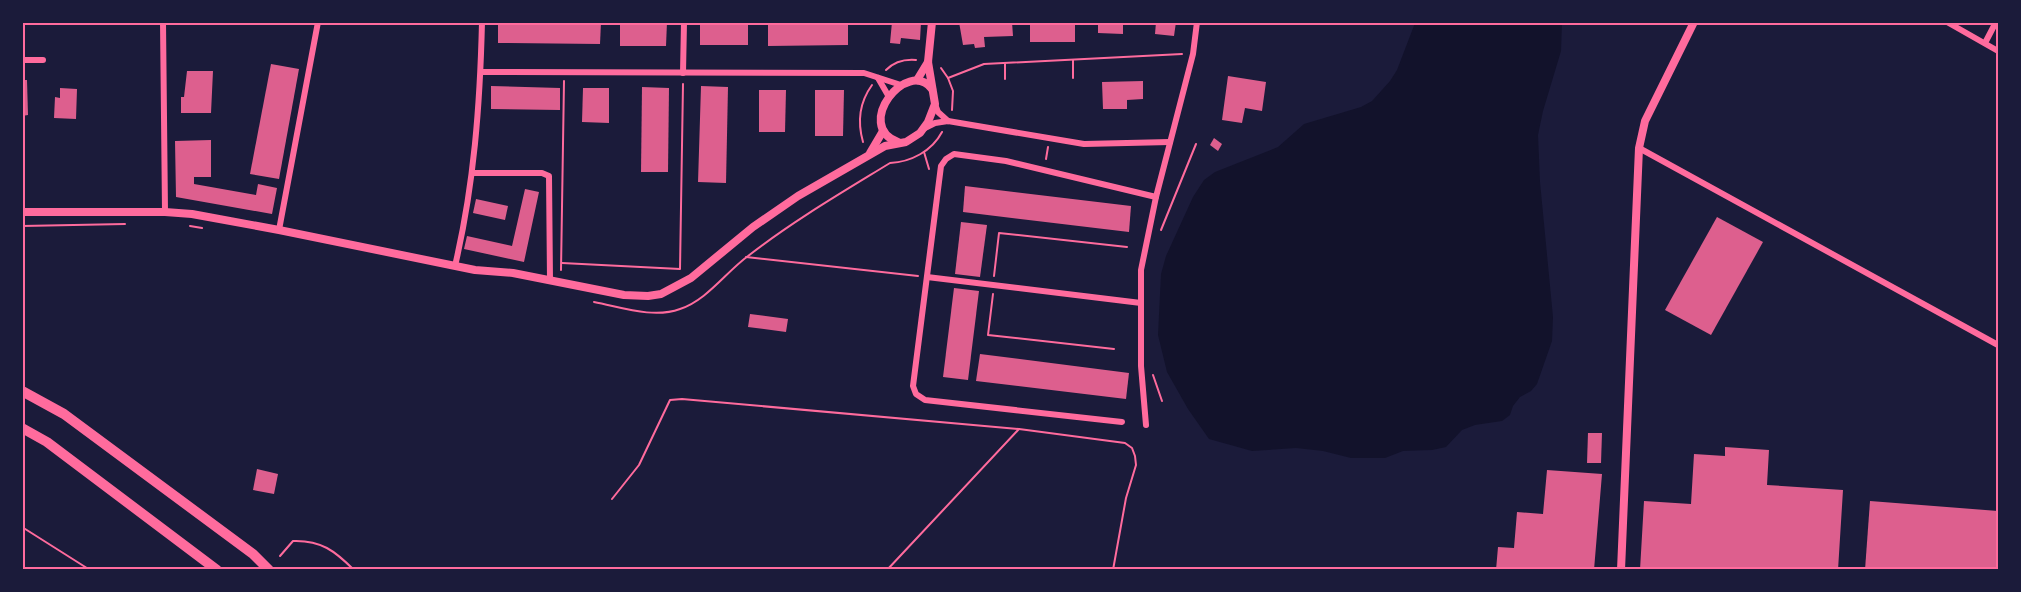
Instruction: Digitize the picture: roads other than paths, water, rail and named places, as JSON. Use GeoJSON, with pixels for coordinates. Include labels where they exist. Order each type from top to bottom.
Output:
{"type":"FeatureCollection","features":[{"type":"Feature","properties":{"kind":"highway"},"geometry":{"type":"LineString","coordinates":[[22,391],[64,414],[253,554],[269,570]]}},
{"type":"Feature","properties":{"kind":"highway"},"geometry":{"type":"LineString","coordinates":[[22,428],[47,442],[217,570]]}},
{"type":"Feature","properties":{"kind":"street"},"geometry":{"type":"LineString","coordinates":[[163,22],[165,212]]}},
{"type":"Feature","properties":{"kind":"street"},"geometry":{"type":"LineString","coordinates":[[279,230],[318,22]]}},
{"type":"Feature","properties":{"kind":"street"},"geometry":{"type":"LineString","coordinates":[[455,266],[473,173],[481,72],[482,22]]}},
{"type":"Feature","properties":{"kind":"street"},"geometry":{"type":"LineString","coordinates":[[683,73],[684,22]]}},
{"type":"Feature","properties":{"kind":"street"},"geometry":{"type":"LineString","coordinates":[[932,22],[928,62],[932,90],[938,112],[948,121]]}},
{"type":"Feature","properties":{"kind":"street"},"geometry":{"type":"LineString","coordinates":[[1146,425],[1141,366],[1143,255],[1193,54],[1197,22]]}},
{"type":"Feature","properties":{"kind":"street"},"geometry":{"type":"LineString","coordinates":[[1621,570],[1639,148],[1645,121],[1694,22]]}},
{"type":"Feature","properties":{"kind":"street"},"geometry":{"type":"LineString","coordinates":[[1947,22],[1998,51]]}},
{"type":"Feature","properties":{"kind":"street"},"geometry":{"type":"LineString","coordinates":[[1985,43],[1996,22]]}},
{"type":"Feature","properties":{"kind":"street"},"geometry":{"type":"LineString","coordinates":[[22,60],[43,60]]}},
{"type":"Feature","properties":{"kind":"street"},"geometry":{"type":"LineString","coordinates":[[917,80],[928,62]]}},
{"type":"Feature","properties":{"kind":"street"},"geometry":{"type":"LineString","coordinates":[[481,72],[864,73],[901,85]]}},
{"type":"Feature","properties":{"kind":"street"},"geometry":{"type":"LineString","coordinates":[[878,77],[889,97]]}},
{"type":"Feature","properties":{"kind":"street"},"geometry":{"type":"LineString","coordinates":[[899,143],[883,131],[880,116],[889,97],[901,85],[917,80],[928,84],[932,90]]}},
{"type":"Feature","properties":{"kind":"street"},"geometry":{"type":"LineString","coordinates":[[925,128],[935,104]]}},
{"type":"Feature","properties":{"kind":"street"},"geometry":{"type":"LineString","coordinates":[[22,212],[192,214],[475,270],[513,273],[624,295],[648,296],[661,294],[691,278],[753,227],[791,200],[870,154],[885,147],[906,142],[935,123],[948,121],[1084,144],[1170,142]]}},
{"type":"Feature","properties":{"kind":"street"},"geometry":{"type":"LineString","coordinates":[[870,154],[883,131]]}},
{"type":"Feature","properties":{"kind":"street"},"geometry":{"type":"LineString","coordinates":[[1639,148],[1998,345]]}},
{"type":"Feature","properties":{"kind":"street"},"geometry":{"type":"LineString","coordinates":[[1122,422],[925,400],[916,394],[913,386],[941,166],[954,154],[1006,161],[1156,197]]}},
{"type":"Feature","properties":{"kind":"street"},"geometry":{"type":"LineString","coordinates":[[473,173],[542,173],[549,176],[550,280]]}},
{"type":"Feature","properties":{"kind":"street"},"geometry":{"type":"LineString","coordinates":[[927,277],[1141,303]]}}]}
